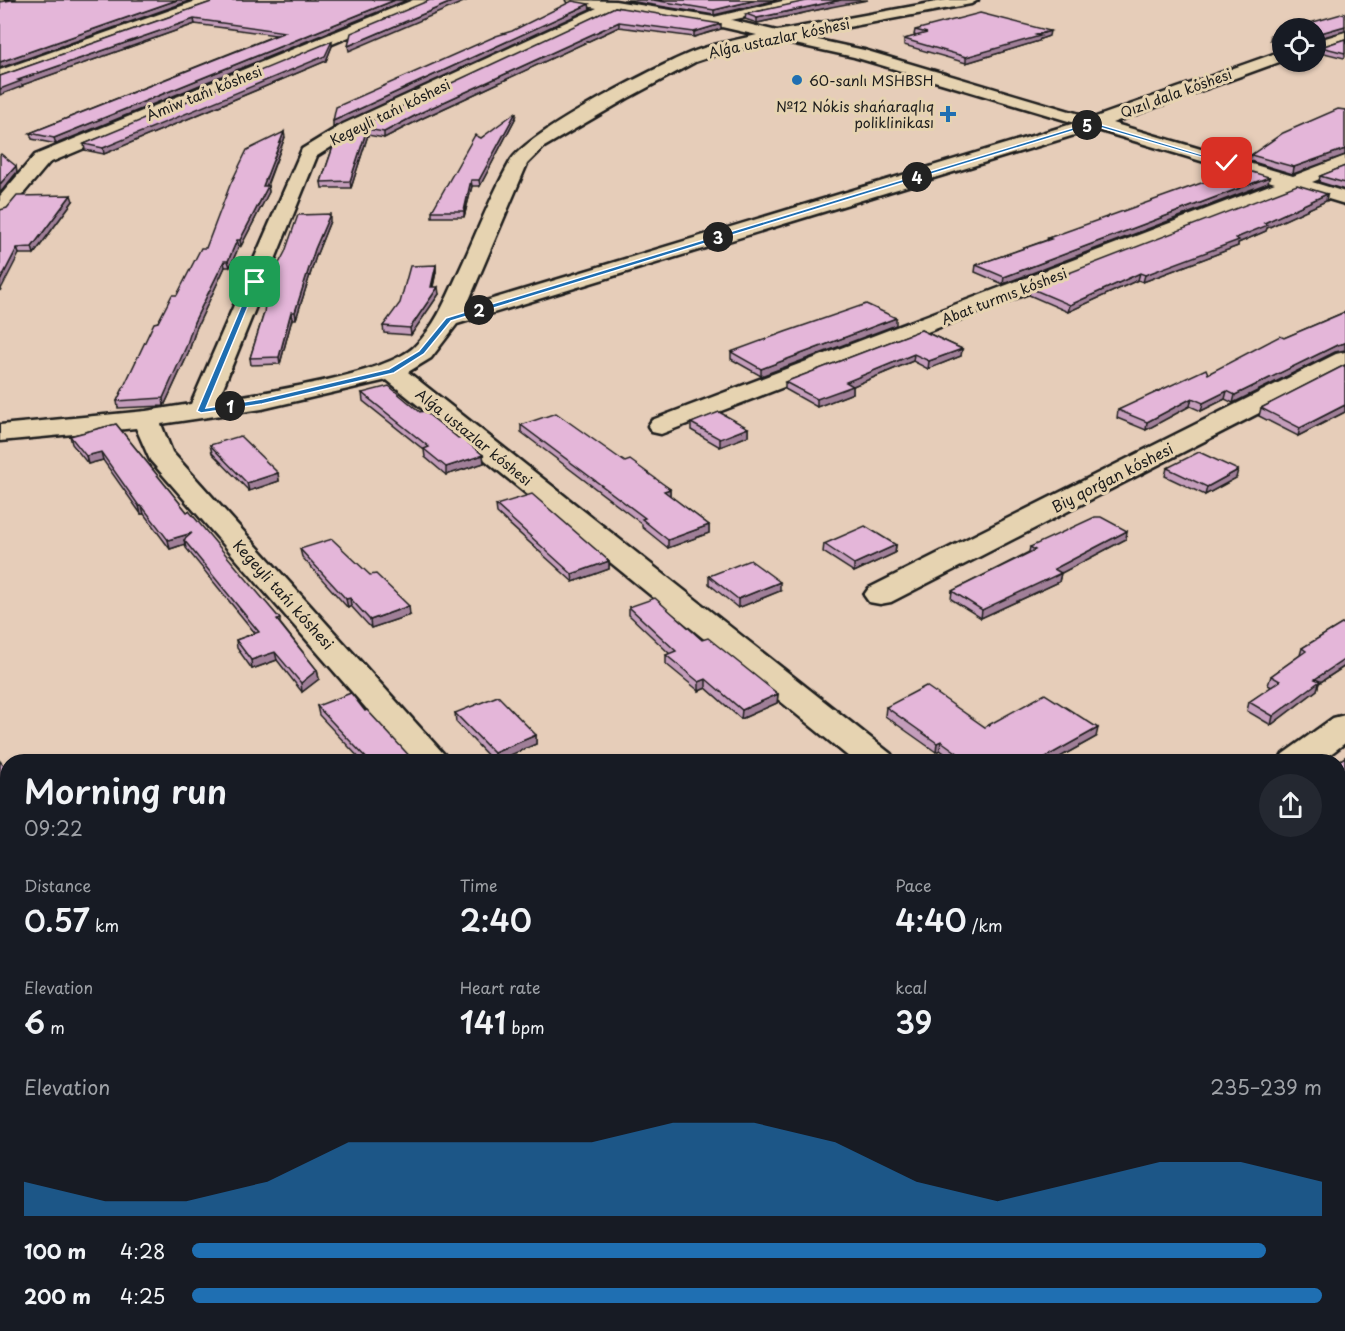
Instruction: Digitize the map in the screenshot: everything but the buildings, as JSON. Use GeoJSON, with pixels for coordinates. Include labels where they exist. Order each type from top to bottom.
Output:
{"type":"FeatureCollection","features":[{"type":"Feature","properties":{"kind":"street"},"geometry":{"type":"LineString","coordinates":[[0,2],[8,0]]}},
{"type":"Feature","properties":{"kind":"street"},"geometry":{"type":"LineString","coordinates":[[0,76],[212,0]]}},
{"type":"Feature","properties":{"kind":"street","name":"Ámiw tańı kóshesi"},"geometry":{"type":"LineString","coordinates":[[0,209],[42,159],[425,0]]}},
{"type":"Feature","properties":{"kind":"street"},"geometry":{"type":"LineString","coordinates":[[574,0],[621,3],[713,21],[909,67],[1092,124],[1345,198]]}},
{"type":"Feature","properties":{"kind":"street","name":"Alǵa ustazlar kóshesi"},"geometry":{"type":"LineString","coordinates":[[713,21],[731,15],[808,0]]}},
{"type":"Feature","properties":{"kind":"street","name":"Alǵa ustazlar kóshesi"},"geometry":{"type":"LineString","coordinates":[[868,754],[392,371],[422,353],[449,319],[519,162],[538,144],[622,94],[689,59],[717,49],[778,35],[971,0]]}},
{"type":"Feature","properties":{"kind":"street","name":"Kegeyli tańı kóshesi"},"geometry":{"type":"LineString","coordinates":[[201,411],[309,153],[350,128],[621,3]]}},
{"type":"Feature","properties":{"kind":"street"},"geometry":{"type":"LineString","coordinates":[[875,3],[904,13]]}},
{"type":"Feature","properties":{"kind":"street"},"geometry":{"type":"LineString","coordinates":[[1326,43],[1345,37]]}},
{"type":"Feature","properties":{"kind":"street","name":"Qızıl dala kóshesi"},"geometry":{"type":"LineString","coordinates":[[449,319],[1092,124],[1272,60]]}},
{"type":"Feature","properties":{"kind":"street","name":"Abat turmıs kóshesi"},"geometry":{"type":"LineString","coordinates":[[661,426],[1186,226],[1345,162]]}},
{"type":"Feature","properties":{"kind":"street","name":"Biy qorǵan kóshesi"},"geometry":{"type":"LineString","coordinates":[[880,595],[1345,359]]}},
{"type":"Feature","properties":{"kind":"street"},"geometry":{"type":"LineString","coordinates":[[0,433],[146,419],[201,411],[262,401],[392,371]]}},
{"type":"Feature","properties":{"kind":"street","name":"Kegeyli tańı kóshesi"},"geometry":{"type":"LineString","coordinates":[[146,419],[160,454],[426,754]]}},
{"type":"Feature","properties":{"kind":"street"},"geometry":{"type":"LineString","coordinates":[[1307,754],[1345,726]]}},
{"type":"Feature","properties":{"kind":"place","name":"60-sanlı MSHBSH"},"geometry":{"type":"Point","coordinates":[797,80]}},
{"type":"Feature","properties":{"kind":"place","name":"№12 Nókis shańaraqlıq poliklinikası"},"geometry":{"type":"Point","coordinates":[948,114]}},
{"type":"Feature","properties":{"kind":"route"},"geometry":{"type":"LineString","coordinates":[[255,282],[201,411],[262,401],[392,371],[422,353],[449,319],[1092,124],[1227,163]]}}]}
